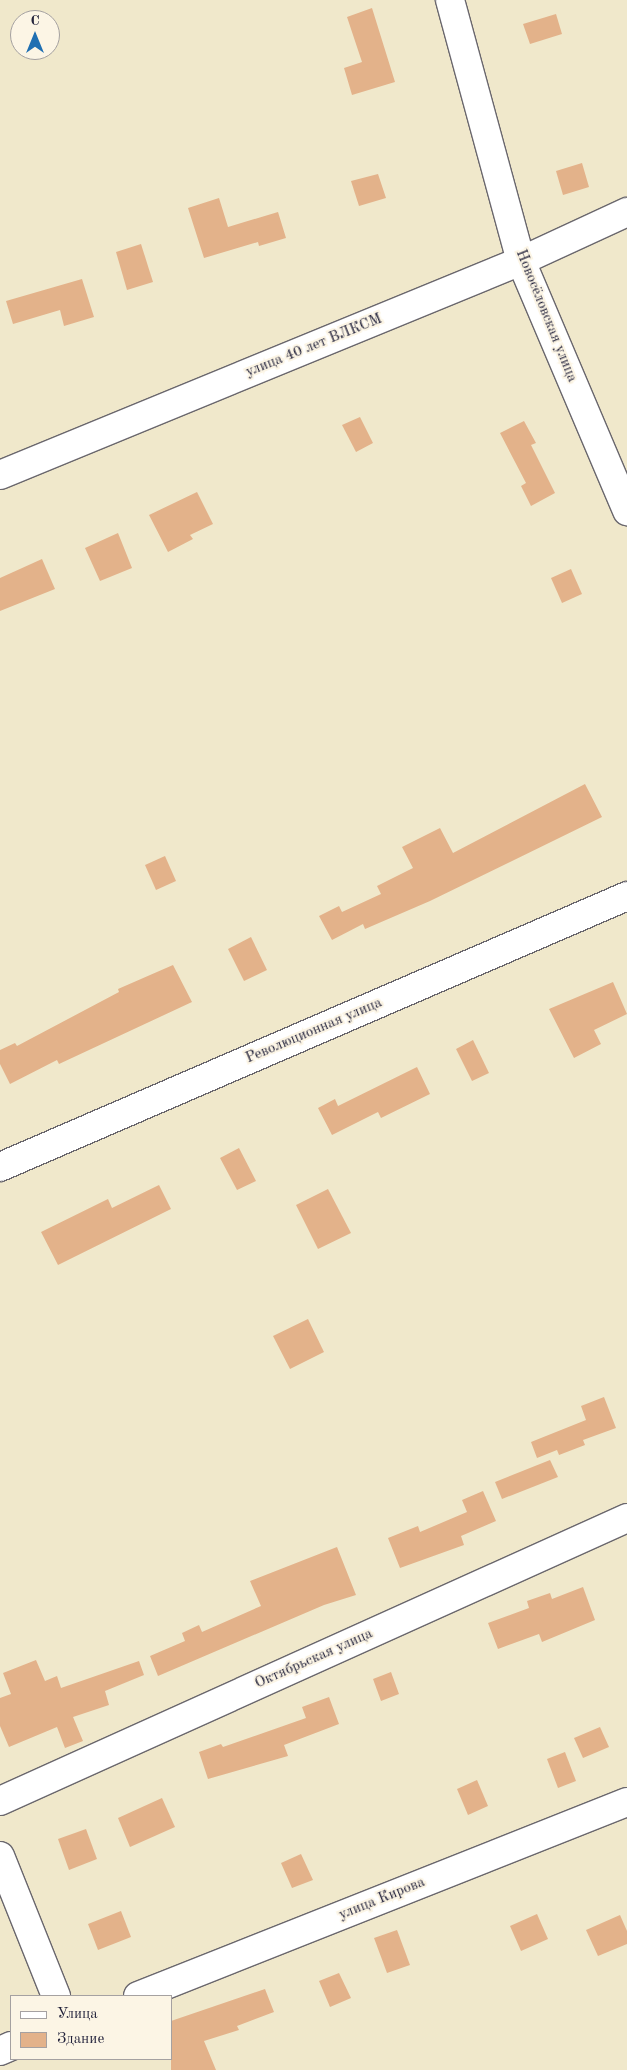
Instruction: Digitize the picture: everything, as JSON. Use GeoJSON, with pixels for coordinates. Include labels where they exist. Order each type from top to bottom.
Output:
{"type":"FeatureCollection","features":[{"type":"Feature","properties":{"kind":"street","name":"Новосёловская улица"},"geometry":{"type":"LineString","coordinates":[[450,0],[521,261],[627,511]]}},
{"type":"Feature","properties":{"kind":"street","name":"улица 40 лет ВЛКСМ"},"geometry":{"type":"LineString","coordinates":[[0,474],[521,261],[627,212]]}},
{"type":"Feature","properties":{"kind":"street","name":"Революционная улица"},"geometry":{"type":"LineString","coordinates":[[0,1167],[627,896]]}},
{"type":"Feature","properties":{"kind":"street","name":"Октябрьская улица"},"geometry":{"type":"LineString","coordinates":[[0,1801],[627,1518]]}},
{"type":"Feature","properties":{"kind":"street","name":"улица Кирова"},"geometry":{"type":"LineString","coordinates":[[141,1995],[627,1802]]}},
{"type":"Feature","properties":{"kind":"street"},"geometry":{"type":"LineString","coordinates":[[0,1856],[56,1995]]}},
{"type":"Feature","properties":{"kind":"building"},"geometry":{"type":"Polygon","coordinates":[[[372,8],[395,82],[352,95],[344,68],[362,62],[347,17],[372,8]]]}},
{"type":"Feature","properties":{"kind":"building"},"geometry":{"type":"Polygon","coordinates":[[[556,14],[562,34],[530,44],[523,24],[556,14]]]}},
{"type":"Feature","properties":{"kind":"building"},"geometry":{"type":"Polygon","coordinates":[[[582,163],[589,187],[563,195],[556,171],[582,163]]]}},
{"type":"Feature","properties":{"kind":"building"},"geometry":{"type":"Polygon","coordinates":[[[378,174],[386,198],[359,206],[351,181],[378,174]]]}},
{"type":"Feature","properties":{"kind":"building"},"geometry":{"type":"Polygon","coordinates":[[[219,198],[228,227],[278,212],[286,238],[259,246],[258,242],[204,258],[188,208],[219,198]]]}},
{"type":"Feature","properties":{"kind":"building"},"geometry":{"type":"Polygon","coordinates":[[[141,244],[153,282],[127,290],[116,252],[141,244]]]}},
{"type":"Feature","properties":{"kind":"building"},"geometry":{"type":"Polygon","coordinates":[[[82,279],[94,317],[64,326],[60,310],[13,324],[6,301],[82,279]]]}},
{"type":"Feature","properties":{"kind":"building"},"geometry":{"type":"Polygon","coordinates":[[[360,417],[373,443],[356,452],[342,425],[360,417]]]}},
{"type":"Feature","properties":{"kind":"building"},"geometry":{"type":"Polygon","coordinates":[[[524,421],[536,443],[531,445],[555,493],[531,506],[521,486],[526,483],[500,433],[524,421]]]}},
{"type":"Feature","properties":{"kind":"building"},"geometry":{"type":"Polygon","coordinates":[[[197,492],[213,524],[190,535],[193,539],[168,552],[149,515],[197,492]]]}},
{"type":"Feature","properties":{"kind":"building"},"geometry":{"type":"Polygon","coordinates":[[[118,533],[132,568],[100,581],[85,548],[118,533]]]}},
{"type":"Feature","properties":{"kind":"building"},"geometry":{"type":"Polygon","coordinates":[[[42,559],[55,589],[0,611],[0,578],[42,559]]]}},
{"type":"Feature","properties":{"kind":"building"},"geometry":{"type":"Polygon","coordinates":[[[571,569],[582,594],[562,603],[551,578],[571,569]]]}},
{"type":"Feature","properties":{"kind":"building"},"geometry":{"type":"Polygon","coordinates":[[[585,784],[602,817],[430,901],[365,929],[363,924],[332,940],[319,916],[339,906],[342,912],[381,894],[377,886],[413,868],[402,847],[440,828],[453,853],[585,784]]]}},
{"type":"Feature","properties":{"kind":"building"},"geometry":{"type":"Polygon","coordinates":[[[165,856],[176,881],[156,890],[145,865],[165,856]]]}},
{"type":"Feature","properties":{"kind":"building"},"geometry":{"type":"Polygon","coordinates":[[[251,937],[267,970],[244,981],[228,949],[251,937]]]}},
{"type":"Feature","properties":{"kind":"building"},"geometry":{"type":"Polygon","coordinates":[[[173,965],[192,1002],[59,1064],[57,1060],[10,1084],[0,1064],[0,1050],[15,1043],[17,1046],[119,992],[118,989],[173,965]]]}},
{"type":"Feature","properties":{"kind":"building"},"geometry":{"type":"Polygon","coordinates":[[[613,982],[627,1014],[594,1030],[601,1044],[574,1058],[549,1009],[613,982]]]}},
{"type":"Feature","properties":{"kind":"building"},"geometry":{"type":"Polygon","coordinates":[[[473,1040],[489,1073],[472,1081],[456,1049],[473,1040]]]}},
{"type":"Feature","properties":{"kind":"building"},"geometry":{"type":"Polygon","coordinates":[[[417,1067],[430,1094],[381,1118],[378,1112],[332,1135],[318,1108],[335,1099],[338,1106],[417,1067]]]}},
{"type":"Feature","properties":{"kind":"building"},"geometry":{"type":"Polygon","coordinates":[[[239,1148],[256,1181],[237,1190],[220,1158],[239,1148]]]}},
{"type":"Feature","properties":{"kind":"building"},"geometry":{"type":"Polygon","coordinates":[[[159,1185],[171,1209],[58,1265],[41,1232],[108,1199],[112,1208],[159,1185]]]}},
{"type":"Feature","properties":{"kind":"building"},"geometry":{"type":"Polygon","coordinates":[[[328,1189],[351,1233],[318,1249],[296,1205],[328,1189]]]}},
{"type":"Feature","properties":{"kind":"building"},"geometry":{"type":"Polygon","coordinates":[[[308,1319],[324,1352],[290,1369],[273,1336],[308,1319]]]}},
{"type":"Feature","properties":{"kind":"building"},"geometry":{"type":"Polygon","coordinates":[[[604,1397],[616,1428],[583,1440],[585,1445],[559,1455],[557,1450],[537,1458],[531,1442],[586,1420],[581,1406],[604,1397]]]}},
{"type":"Feature","properties":{"kind":"building"},"geometry":{"type":"Polygon","coordinates":[[[550,1460],[558,1477],[502,1499],[495,1482],[550,1460]]]}},
{"type":"Feature","properties":{"kind":"building"},"geometry":{"type":"Polygon","coordinates":[[[483,1491],[496,1521],[461,1536],[464,1545],[400,1568],[388,1538],[418,1526],[420,1532],[467,1512],[462,1500],[483,1491]]]}},
{"type":"Feature","properties":{"kind":"building"},"geometry":{"type":"Polygon","coordinates":[[[337,1547],[356,1595],[324,1605],[158,1676],[150,1656],[185,1641],[182,1633],[199,1625],[202,1632],[261,1606],[250,1581],[337,1547]]]}},
{"type":"Feature","properties":{"kind":"building"},"geometry":{"type":"Polygon","coordinates":[[[583,1587],[595,1620],[542,1642],[539,1634],[498,1649],[488,1623],[529,1608],[527,1601],[550,1593],[552,1599],[583,1587]]]}},
{"type":"Feature","properties":{"kind":"building"},"geometry":{"type":"Polygon","coordinates":[[[36,1660],[45,1681],[57,1676],[61,1688],[139,1661],[144,1675],[105,1691],[109,1705],[73,1717],[83,1741],[65,1748],[57,1727],[9,1747],[0,1726],[0,1698],[11,1694],[3,1673],[36,1660]]]}},
{"type":"Feature","properties":{"kind":"building"},"geometry":{"type":"Polygon","coordinates":[[[391,1672],[399,1694],[381,1701],[373,1679],[391,1672]]]}},
{"type":"Feature","properties":{"kind":"building"},"geometry":{"type":"Polygon","coordinates":[[[329,1697],[339,1724],[284,1745],[288,1756],[208,1779],[199,1752],[221,1744],[223,1747],[306,1718],[302,1707],[329,1697]]]}},
{"type":"Feature","properties":{"kind":"building"},"geometry":{"type":"Polygon","coordinates":[[[600,1727],[609,1747],[583,1758],[574,1738],[600,1727]]]}},
{"type":"Feature","properties":{"kind":"building"},"geometry":{"type":"Polygon","coordinates":[[[565,1752],[576,1781],[558,1788],[547,1759],[565,1752]]]}},
{"type":"Feature","properties":{"kind":"building"},"geometry":{"type":"Polygon","coordinates":[[[477,1780],[488,1806],[468,1815],[457,1789],[477,1780]]]}},
{"type":"Feature","properties":{"kind":"building"},"geometry":{"type":"Polygon","coordinates":[[[162,1798],[175,1827],[130,1847],[118,1818],[162,1798]]]}},
{"type":"Feature","properties":{"kind":"building"},"geometry":{"type":"Polygon","coordinates":[[[86,1829],[97,1859],[69,1870],[58,1839],[86,1829]]]}},
{"type":"Feature","properties":{"kind":"building"},"geometry":{"type":"Polygon","coordinates":[[[301,1854],[313,1880],[292,1888],[281,1863],[301,1854]]]}},
{"type":"Feature","properties":{"kind":"building"},"geometry":{"type":"Polygon","coordinates":[[[121,1911],[131,1937],[98,1950],[88,1924],[121,1911]]]}},
{"type":"Feature","properties":{"kind":"building"},"geometry":{"type":"Polygon","coordinates":[[[537,1914],[548,1939],[521,1951],[510,1926],[537,1914]]]}},
{"type":"Feature","properties":{"kind":"building"},"geometry":{"type":"Polygon","coordinates":[[[620,1915],[627,1931],[627,1944],[598,1956],[586,1930],[620,1915]]]}},
{"type":"Feature","properties":{"kind":"building"},"geometry":{"type":"Polygon","coordinates":[[[397,1930],[410,1965],[387,1973],[374,1938],[397,1930]]]}},
{"type":"Feature","properties":{"kind":"building"},"geometry":{"type":"Polygon","coordinates":[[[339,1973],[351,1998],[330,2007],[319,1981],[339,1973]]]}},
{"type":"Feature","properties":{"kind":"building"},"geometry":{"type":"Polygon","coordinates":[[[265,1989],[274,2012],[237,2026],[239,2030],[204,2041],[216,2070],[171,2070],[172,2021],[265,1989]]]}}]}
